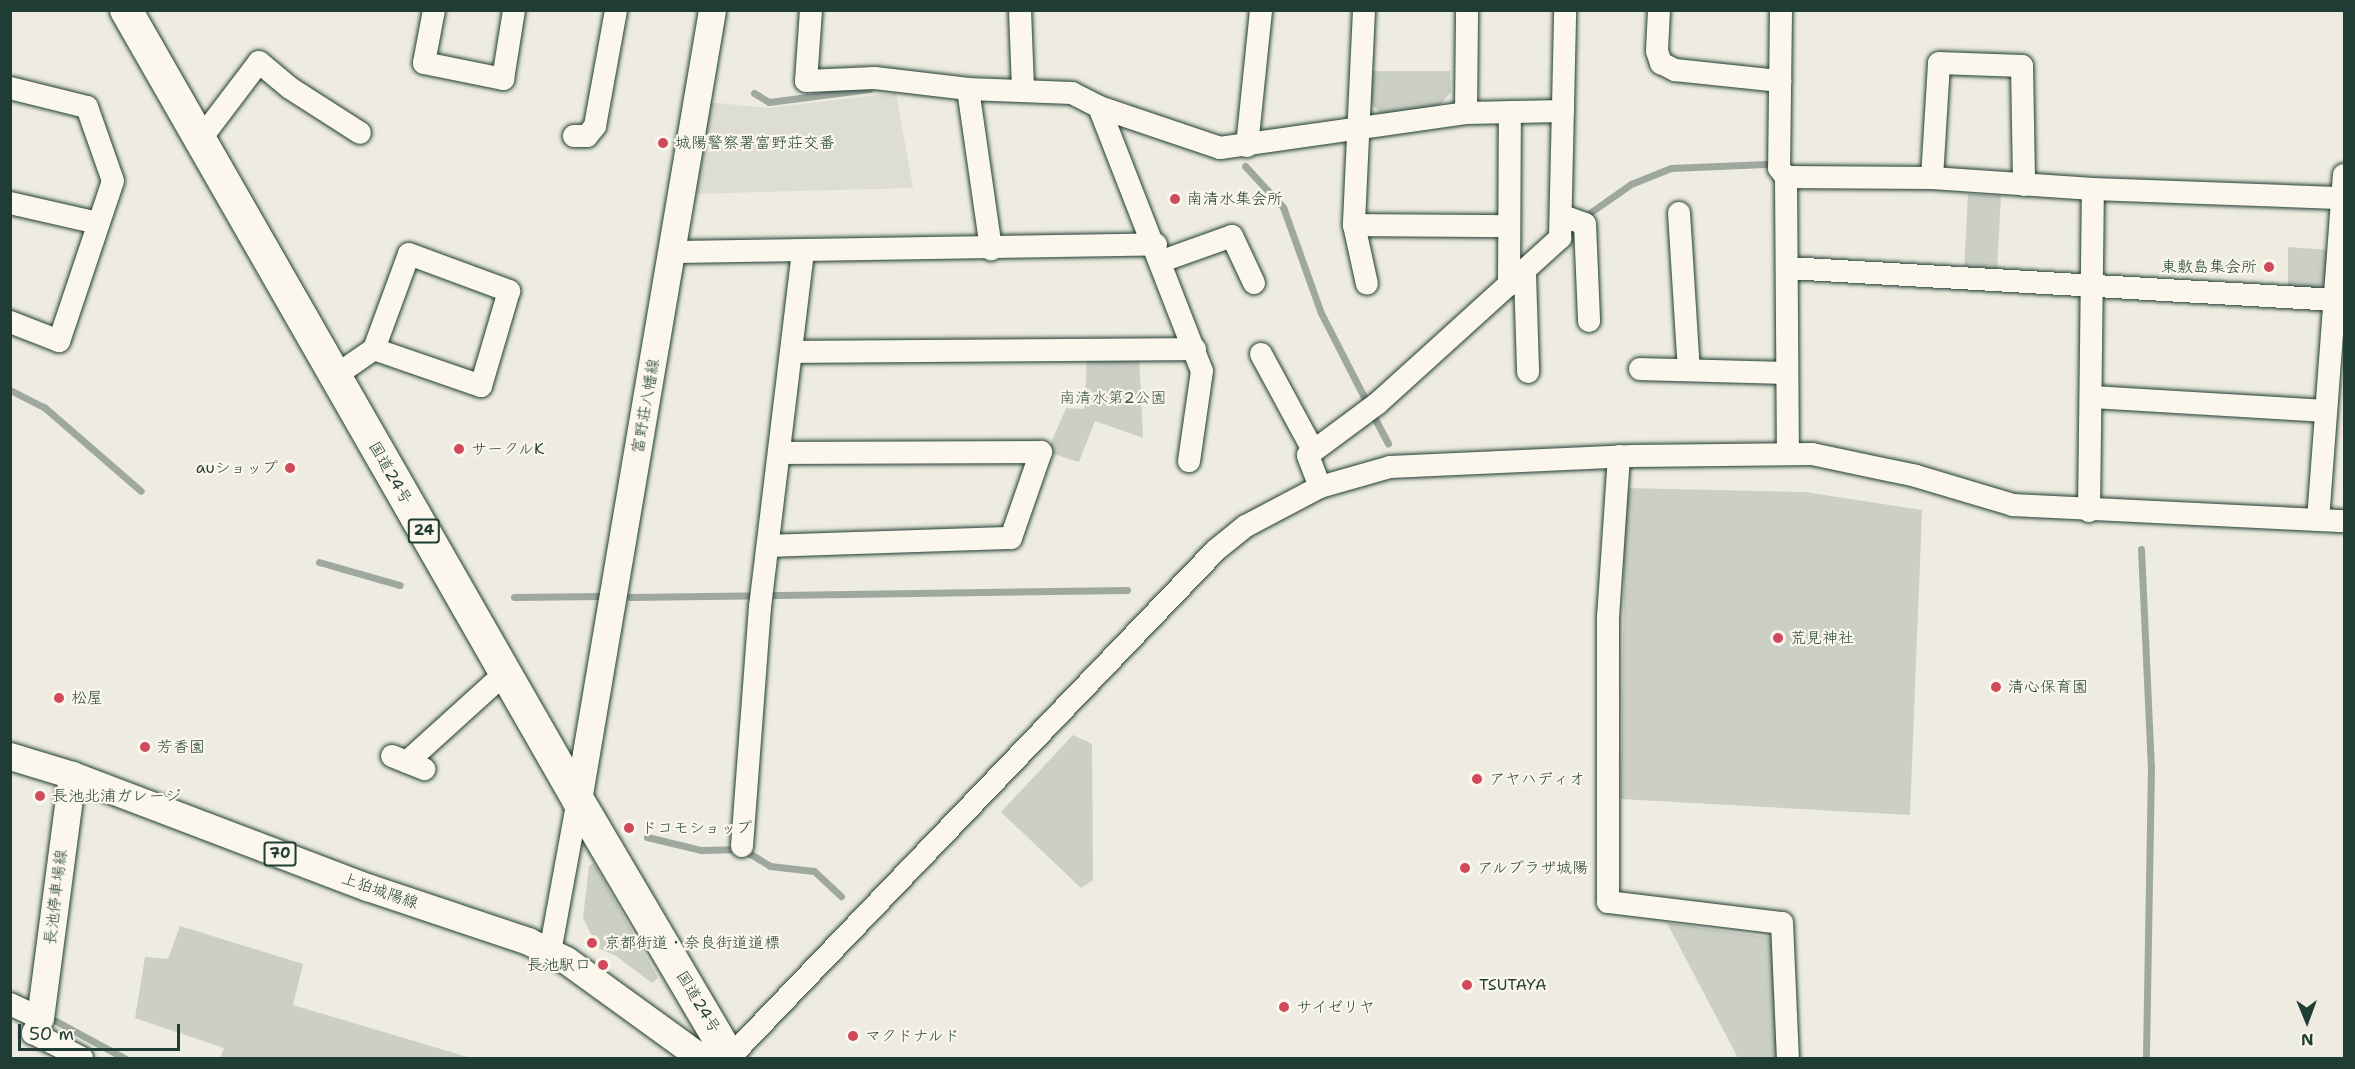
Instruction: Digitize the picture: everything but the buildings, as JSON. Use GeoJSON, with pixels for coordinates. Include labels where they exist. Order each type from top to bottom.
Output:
{"type":"FeatureCollection","features":[{"type":"Feature","properties":{"kind":"highway","name":"国道24号"},"geometry":{"type":"LineString","coordinates":[[126,10],[578,800],[730,1058]]}},
{"type":"Feature","properties":{"kind":"main road","name":"富野荘八幡線"},"geometry":{"type":"LineString","coordinates":[[578,800],[712,10]]}},
{"type":"Feature","properties":{"kind":"main road","name":"上狛城陽線"},"geometry":{"type":"LineString","coordinates":[[10,756],[72,776],[550,952],[697,1055],[730,1058]]}},
{"type":"Feature","properties":{"kind":"main road","name":"長池停車場線"},"geometry":{"type":"LineString","coordinates":[[40,1018],[72,776]]}},
{"type":"Feature","properties":{"kind":"street"},"geometry":{"type":"LineString","coordinates":[[434,10],[424,63],[503,79],[514,10]]}},
{"type":"Feature","properties":{"kind":"street"},"geometry":{"type":"LineString","coordinates":[[574,136],[587,136],[596,126],[616,10]]}},
{"type":"Feature","properties":{"kind":"street"},"geometry":{"type":"LineString","coordinates":[[811,10],[806,81],[875,78],[968,89],[1023,88],[1072,93],[1099,107],[1220,148],[1466,113],[1563,111]]}},
{"type":"Feature","properties":{"kind":"street"},"geometry":{"type":"LineString","coordinates":[[1020,10],[1023,88]]}},
{"type":"Feature","properties":{"kind":"street"},"geometry":{"type":"LineString","coordinates":[[1246,146],[1262,10]]}},
{"type":"Feature","properties":{"kind":"street"},"geometry":{"type":"LineString","coordinates":[[1364,10],[1354,225],[1367,284]]}},
{"type":"Feature","properties":{"kind":"street"},"geometry":{"type":"LineString","coordinates":[[1466,113],[1467,10]]}},
{"type":"Feature","properties":{"kind":"street"},"geometry":{"type":"LineString","coordinates":[[1320,487],[1308,454],[1378,403],[1560,238],[1563,216],[1565,10]]}},
{"type":"Feature","properties":{"kind":"street"},"geometry":{"type":"LineString","coordinates":[[1659,10],[1657,51],[1661,63],[1675,70],[1780,81]]}},
{"type":"Feature","properties":{"kind":"street"},"geometry":{"type":"LineString","coordinates":[[1781,10],[1779,168],[1786,177],[1788,268],[1785,373],[1788,454]]}},
{"type":"Feature","properties":{"kind":"street"},"geometry":{"type":"LineString","coordinates":[[199,141],[259,62],[290,88],[360,133]]}},
{"type":"Feature","properties":{"kind":"street"},"geometry":{"type":"LineString","coordinates":[[1932,178],[1939,63],[2022,66],[2024,185]]}},
{"type":"Feature","properties":{"kind":"street"},"geometry":{"type":"LineString","coordinates":[[10,88],[87,107],[113,181],[59,341],[10,322]]}},
{"type":"Feature","properties":{"kind":"street"},"geometry":{"type":"LineString","coordinates":[[968,89],[991,249]]}},
{"type":"Feature","properties":{"kind":"street"},"geometry":{"type":"LineString","coordinates":[[1099,107],[1159,253],[1202,371],[1189,461]]}},
{"type":"Feature","properties":{"kind":"street"},"geometry":{"type":"LineString","coordinates":[[1510,112],[1509,226],[1528,372]]}},
{"type":"Feature","properties":{"kind":"street"},"geometry":{"type":"LineString","coordinates":[[2318,520],[2324,411],[2336,300],[2344,175]]}},
{"type":"Feature","properties":{"kind":"street"},"geometry":{"type":"LineString","coordinates":[[1786,177],[1932,178],[2093,189],[2344,198]]}},
{"type":"Feature","properties":{"kind":"street"},"geometry":{"type":"LineString","coordinates":[[2089,511],[2094,289],[2093,189]]}},
{"type":"Feature","properties":{"kind":"street"},"geometry":{"type":"LineString","coordinates":[[10,203],[98,223]]}},
{"type":"Feature","properties":{"kind":"street"},"geometry":{"type":"LineString","coordinates":[[1679,213],[1689,370]]}},
{"type":"Feature","properties":{"kind":"street"},"geometry":{"type":"LineString","coordinates":[[1563,216],[1585,224],[1589,321]]}},
{"type":"Feature","properties":{"kind":"street"},"geometry":{"type":"LineString","coordinates":[[1354,225],[1509,226]]}},
{"type":"Feature","properties":{"kind":"street"},"geometry":{"type":"LineString","coordinates":[[672,252],[991,249],[1159,253],[1232,236],[1254,283]]}},
{"type":"Feature","properties":{"kind":"street"},"geometry":{"type":"LineString","coordinates":[[742,846],[760,607],[793,352],[803,252]]}},
{"type":"Feature","properties":{"kind":"street"},"geometry":{"type":"LineString","coordinates":[[335,376],[375,349],[409,254],[509,291],[481,386],[375,349]]}},
{"type":"Feature","properties":{"kind":"street"},"geometry":{"type":"LineString","coordinates":[[1788,268],[2094,289],[2336,300]]}},
{"type":"Feature","properties":{"kind":"street"},"geometry":{"type":"LineString","coordinates":[[793,352],[1195,349]]}},
{"type":"Feature","properties":{"kind":"street"},"geometry":{"type":"LineString","coordinates":[[1261,354],[1313,450]]}},
{"type":"Feature","properties":{"kind":"street"},"geometry":{"type":"LineString","coordinates":[[1640,369],[1785,373]]}},
{"type":"Feature","properties":{"kind":"street"},"geometry":{"type":"LineString","coordinates":[[2091,397],[2324,411]]}},
{"type":"Feature","properties":{"kind":"street"},"geometry":{"type":"LineString","coordinates":[[769,546],[1011,538],[1041,452],[780,453]]}},
{"type":"Feature","properties":{"kind":"street"},"geometry":{"type":"LineString","coordinates":[[730,1058],[1216,550],[1246,526],[1320,487],[1390,467],[1619,456],[1812,454],[1916,476],[2013,506],[2344,521]]}},
{"type":"Feature","properties":{"kind":"street"},"geometry":{"type":"LineString","coordinates":[[1619,456],[1608,617],[1608,902],[1782,923],[1788,1059]]}},
{"type":"Feature","properties":{"kind":"street"},"geometry":{"type":"LineString","coordinates":[[408,762],[505,673]]}},
{"type":"Feature","properties":{"kind":"street"},"geometry":{"type":"LineString","coordinates":[[550,952],[578,800]]}},
{"type":"Feature","properties":{"kind":"street"},"geometry":{"type":"LineString","coordinates":[[10,1004],[40,1018],[33,1034],[82,1059]]}},
{"type":"Feature","properties":{"kind":"shaded area"},"geometry":{"type":"Polygon","coordinates":[[[896,93],[913,188],[692,194],[708,102],[767,108],[896,93]]]}},
{"type":"Feature","properties":{"kind":"green space"},"geometry":{"type":"Polygon","coordinates":[[[1371,71],[1450,71],[1451,92],[1439,106],[1382,115],[1370,102],[1371,71]]]}},
{"type":"Feature","properties":{"kind":"green space"},"geometry":{"type":"Polygon","coordinates":[[[1968,194],[2001,196],[1997,277],[1964,275],[1968,194]]]}},
{"type":"Feature","properties":{"kind":"green space"},"geometry":{"type":"Polygon","coordinates":[[[2288,247],[2330,250],[2329,276],[2319,289],[2288,287],[2288,247]]]}},
{"type":"Feature","properties":{"kind":"green space","name":"南清水第2公園"},"geometry":{"type":"Polygon","coordinates":[[[1139,356],[1143,438],[1095,421],[1079,462],[1047,452],[1066,408],[1084,409],[1087,358],[1139,356]]]}},
{"type":"Feature","properties":{"kind":"green space"},"geometry":{"type":"Polygon","coordinates":[[[1625,488],[1805,492],[1922,510],[1910,815],[1621,799],[1625,488]]]}},
{"type":"Feature","properties":{"kind":"green space"},"geometry":{"type":"Polygon","coordinates":[[[1073,735],[1092,744],[1093,880],[1081,888],[1001,812],[1073,735]]]}},
{"type":"Feature","properties":{"kind":"green space"},"geometry":{"type":"Polygon","coordinates":[[[594,863],[658,978],[652,983],[616,956],[598,948],[583,918],[589,866],[594,863]]]}},
{"type":"Feature","properties":{"kind":"green space"},"geometry":{"type":"Polygon","coordinates":[[[1667,923],[1774,938],[1777,1058],[1738,1058],[1667,923]]]}},
{"type":"Feature","properties":{"kind":"green space"},"geometry":{"type":"Polygon","coordinates":[[[180,926],[303,964],[293,1005],[471,1058],[220,1058],[224,1048],[135,1018],[145,957],[168,959],[180,926]]]}},
{"type":"Feature","properties":{"kind":"waterway"},"geometry":{"type":"LineString","coordinates":[[754,93],[769,102],[869,89]]}},
{"type":"Feature","properties":{"kind":"waterway"},"geometry":{"type":"LineString","coordinates":[[1591,212],[1631,184],[1671,168],[1766,164]]}},
{"type":"Feature","properties":{"kind":"waterway"},"geometry":{"type":"LineString","coordinates":[[1245,166],[1283,207],[1321,313],[1367,403]]}},
{"type":"Feature","properties":{"kind":"waterway"},"geometry":{"type":"LineString","coordinates":[[10,390],[44,407],[141,491]]}},
{"type":"Feature","properties":{"kind":"waterway"},"geometry":{"type":"LineString","coordinates":[[1374,417],[1388,443]]}},
{"type":"Feature","properties":{"kind":"waterway"},"geometry":{"type":"LineString","coordinates":[[2141,549],[2151,767],[2146,1058]]}},
{"type":"Feature","properties":{"kind":"waterway"},"geometry":{"type":"LineString","coordinates":[[319,562],[400,585]]}},
{"type":"Feature","properties":{"kind":"waterway"},"geometry":{"type":"LineString","coordinates":[[630,597],[1127,590]]}},
{"type":"Feature","properties":{"kind":"waterway"},"geometry":{"type":"LineString","coordinates":[[514,597],[601,596]]}},
{"type":"Feature","properties":{"kind":"waterway"},"geometry":{"type":"LineString","coordinates":[[647,837],[701,850],[742,849],[770,866],[814,871],[841,896]]}},
{"type":"Feature","properties":{"kind":"waterway"},"geometry":{"type":"LineString","coordinates":[[54,1020],[124,1058]]}},
{"type":"Feature","properties":{"kind":"place","name":"城陽警察署富野荘交番"},"geometry":{"type":"Point","coordinates":[663,143]}},
{"type":"Feature","properties":{"kind":"place","name":"南清水集会所"},"geometry":{"type":"Point","coordinates":[1175,199]}},
{"type":"Feature","properties":{"kind":"place","name":"東敷島集会所"},"geometry":{"type":"Point","coordinates":[2269,267]}},
{"type":"Feature","properties":{"kind":"place","name":"サークルK"},"geometry":{"type":"Point","coordinates":[459,449]}},
{"type":"Feature","properties":{"kind":"place","name":"auショップ"},"geometry":{"type":"Point","coordinates":[290,468]}},
{"type":"Feature","properties":{"kind":"place","name":"荒見神社"},"geometry":{"type":"Point","coordinates":[1778,638]}},
{"type":"Feature","properties":{"kind":"place","name":"清心保育園"},"geometry":{"type":"Point","coordinates":[1996,687]}},
{"type":"Feature","properties":{"kind":"place","name":"松屋"},"geometry":{"type":"Point","coordinates":[59,698]}},
{"type":"Feature","properties":{"kind":"place","name":"芳香園"},"geometry":{"type":"Point","coordinates":[145,747]}},
{"type":"Feature","properties":{"kind":"place","name":"アヤハディオ"},"geometry":{"type":"Point","coordinates":[1477,779]}},
{"type":"Feature","properties":{"kind":"place","name":"長池北浦ガレージ"},"geometry":{"type":"Point","coordinates":[40,796]}},
{"type":"Feature","properties":{"kind":"place","name":"ドコモショップ"},"geometry":{"type":"Point","coordinates":[629,828]}},
{"type":"Feature","properties":{"kind":"place","name":"アルプラザ城陽"},"geometry":{"type":"Point","coordinates":[1465,868]}},
{"type":"Feature","properties":{"kind":"place","name":"京都街道・奈良街道道標"},"geometry":{"type":"Point","coordinates":[592,943]}},
{"type":"Feature","properties":{"kind":"place","name":"長池駅口"},"geometry":{"type":"Point","coordinates":[603,965]}},
{"type":"Feature","properties":{"kind":"place","name":"TSUTAYA"},"geometry":{"type":"Point","coordinates":[1467,985]}},
{"type":"Feature","properties":{"kind":"place","name":"サイゼリヤ"},"geometry":{"type":"Point","coordinates":[1284,1007]}},
{"type":"Feature","properties":{"kind":"place","name":"マクドナルド"},"geometry":{"type":"Point","coordinates":[853,1036]}}]}
